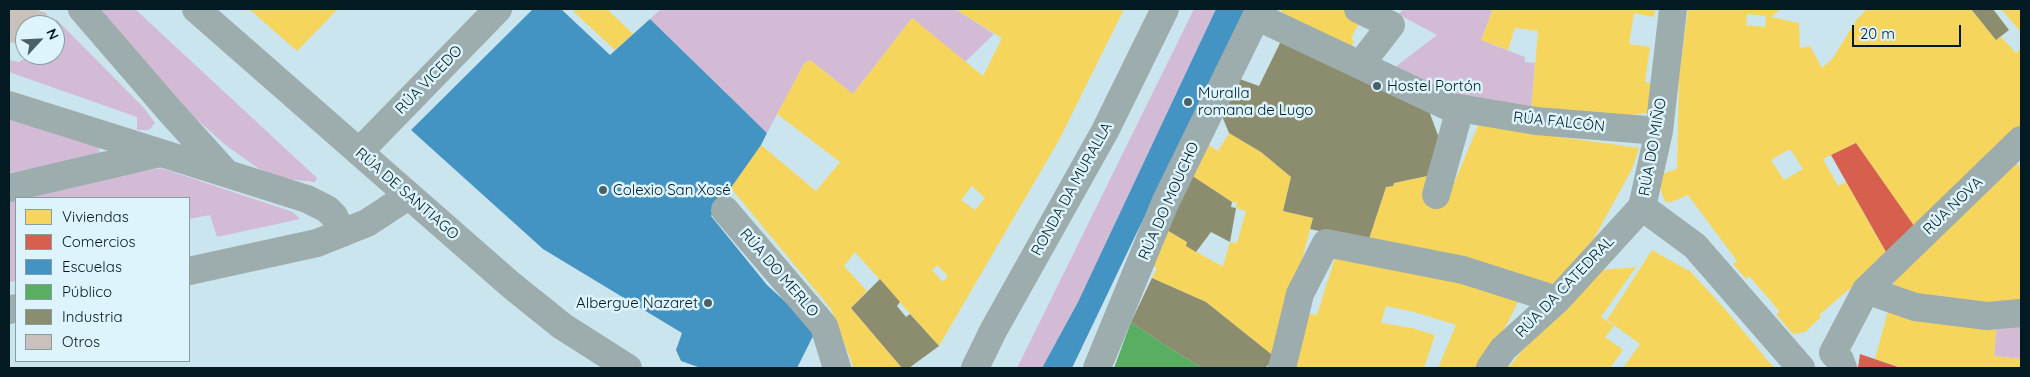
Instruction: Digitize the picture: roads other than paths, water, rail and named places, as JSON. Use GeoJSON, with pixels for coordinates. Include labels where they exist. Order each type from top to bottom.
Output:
{"type":"FeatureCollection","features":[{"type":"Feature","properties":{"kind":"street"},"geometry":{"type":"LineString","coordinates":[[82,9],[227,174]]}},
{"type":"Feature","properties":{"kind":"street","name":"RÚA DE SANTIAGO"},"geometry":{"type":"LineString","coordinates":[[196,9],[511,285],[570,331],[628,368]]}},
{"type":"Feature","properties":{"kind":"street","name":"RÚA VICEDO"},"geometry":{"type":"LineString","coordinates":[[360,152],[498,9]]}},
{"type":"Feature","properties":{"kind":"street","name":"RONDA DA MURALLA"},"geometry":{"type":"LineString","coordinates":[[975,368],[1105,131],[1165,9]]}},
{"type":"Feature","properties":{"kind":"street"},"geometry":{"type":"LineString","coordinates":[[1358,9],[1391,25],[1360,65]]}},
{"type":"Feature","properties":{"kind":"street","name":"RÚA DO MIÑO"},"geometry":{"type":"LineString","coordinates":[[1673,9],[1659,131],[1642,207],[1695,246],[1801,368]]}},
{"type":"Feature","properties":{"kind":"street","name":"RÚA FALCÓN"},"geometry":{"type":"LineString","coordinates":[[1258,12],[1360,65],[1447,106],[1536,121],[1659,131]]}},
{"type":"Feature","properties":{"kind":"street","name":"RÚA DO MOUCHO"},"geometry":{"type":"LineString","coordinates":[[1097,368],[1165,204],[1258,12]]}},
{"type":"Feature","properties":{"kind":"street"},"geometry":{"type":"LineString","coordinates":[[9,105],[307,199],[328,209],[344,233]]}},
{"type":"Feature","properties":{"kind":"street"},"geometry":{"type":"LineString","coordinates":[[1436,195],[1460,109]]}},
{"type":"Feature","properties":{"kind":"street","name":"RÚA NOVA"},"geometry":{"type":"LineString","coordinates":[[1838,361],[1875,281],[2021,140]]}},
{"type":"Feature","properties":{"kind":"street"},"geometry":{"type":"LineString","coordinates":[[9,188],[161,152]]}},
{"type":"Feature","properties":{"kind":"street"},"geometry":{"type":"LineString","coordinates":[[190,271],[317,243],[383,215],[408,196]]}},
{"type":"Feature","properties":{"kind":"street","name":"RÚA DA CATEDRAL"},"geometry":{"type":"LineString","coordinates":[[1490,368],[1503,350],[1557,300],[1642,207]]}},
{"type":"Feature","properties":{"kind":"street","name":"RÚA DO MERLO"},"geometry":{"type":"LineString","coordinates":[[725,210],[824,326],[837,368]]}},
{"type":"Feature","properties":{"kind":"street"},"geometry":{"type":"LineString","coordinates":[[1282,368],[1300,294],[1326,243],[1463,270],[1557,300]]}},
{"type":"Feature","properties":{"kind":"street"},"geometry":{"type":"LineString","coordinates":[[1875,281],[1915,307],[1987,316],[2021,312]]}},
{"type":"Feature","properties":{"kind":"street"},"geometry":{"type":"LineString","coordinates":[[956,368],[989,342]]}},
{"type":"Feature","properties":{"kind":"street"},"geometry":{"type":"LineString","coordinates":[[1801,368],[1803,360],[1814,352],[1824,350],[1838,361]]}},
{"type":"Feature","properties":{"kind":"place","name":"Hostel Portón"},"geometry":{"type":"Point","coordinates":[1377,86]}},
{"type":"Feature","properties":{"kind":"place","name":"Muralla romana de Lugo"},"geometry":{"type":"Point","coordinates":[1188,102]}},
{"type":"Feature","properties":{"kind":"place","name":"Colexio San Xosé"},"geometry":{"type":"Point","coordinates":[603,190]}},
{"type":"Feature","properties":{"kind":"place","name":"Albergue Nazaret"},"geometry":{"type":"Point","coordinates":[708,303]}}]}
